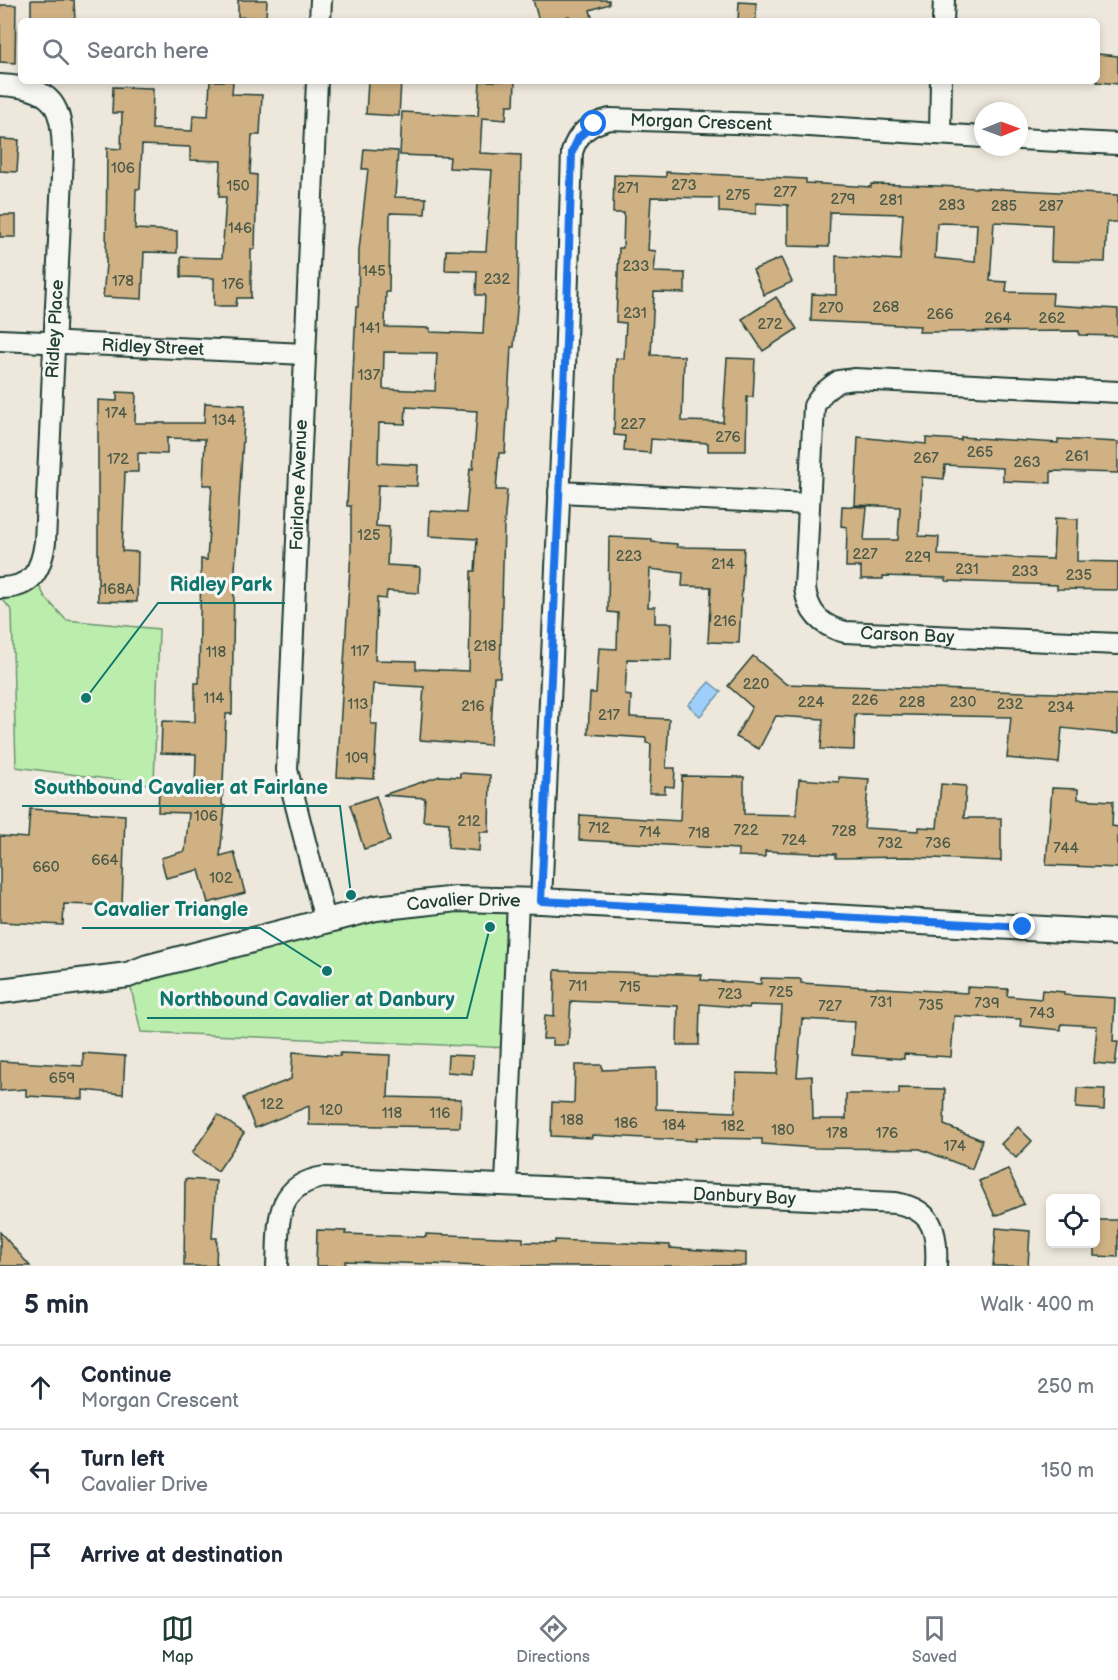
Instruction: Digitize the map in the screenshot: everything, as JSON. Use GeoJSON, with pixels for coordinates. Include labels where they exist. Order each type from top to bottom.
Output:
{"type":"FeatureCollection","features":[{"type":"Feature","properties":{"kind":"street"},"geometry":{"type":"LineString","coordinates":[[320,18],[321,0]]}},
{"type":"Feature","properties":{"kind":"street"},"geometry":{"type":"LineString","coordinates":[[943,18],[944,0]]}},
{"type":"Feature","properties":{"kind":"street","name":"Ridley Place"},"geometry":{"type":"LineString","coordinates":[[0,84],[24,86],[41,92],[52,100],[60,114],[63,155],[43,557],[34,576],[25,584],[14,588],[0,588]]}},
{"type":"Feature","properties":{"kind":"street","name":"Fairlane Avenue"},"geometry":{"type":"LineString","coordinates":[[317,84],[287,770],[325,920]]}},
{"type":"Feature","properties":{"kind":"street"},"geometry":{"type":"LineString","coordinates":[[940,133],[941,84]]}},
{"type":"Feature","properties":{"kind":"street","name":"Morgan Crescent"},"geometry":{"type":"LineString","coordinates":[[530,901],[560,492],[572,152],[579,137],[588,127],[610,119],[974,136]]}},
{"type":"Feature","properties":{"kind":"street"},"geometry":{"type":"LineString","coordinates":[[1028,139],[1118,144]]}},
{"type":"Feature","properties":{"kind":"street","name":"Ridley Street"},"geometry":{"type":"LineString","coordinates":[[0,340],[304,354]]}},
{"type":"Feature","properties":{"kind":"street","name":"Carson Bay"},"geometry":{"type":"LineString","coordinates":[[1118,392],[907,381],[855,379],[839,381],[823,393],[814,406],[806,597],[815,616],[834,629],[1118,644]]}},
{"type":"Feature","properties":{"kind":"street"},"geometry":{"type":"LineString","coordinates":[[560,492],[809,504]]}},
{"type":"Feature","properties":{"kind":"street"},"geometry":{"type":"LineString","coordinates":[[506,1184],[530,901]]}},
{"type":"Feature","properties":{"kind":"street","name":"Cavalier Drive"},"geometry":{"type":"LineString","coordinates":[[0,992],[128,975],[148,967],[325,920],[376,908],[420,902],[530,901],[1118,933]]}},
{"type":"Feature","properties":{"kind":"street","name":"Danbury Bay"},"geometry":{"type":"LineString","coordinates":[[277,1266],[281,1209],[291,1190],[311,1179],[324,1177],[903,1204],[921,1212],[931,1223],[936,1236],[936,1266]]}},
{"type":"Feature","properties":{"kind":"green space"},"geometry":{"type":"Polygon","coordinates":[[[34,576],[45,597],[66,620],[159,629],[154,785],[16,767],[12,611],[0,596],[34,576]]]}},
{"type":"Feature","properties":{"kind":"green space"},"geometry":{"type":"Polygon","coordinates":[[[518,901],[512,1048],[141,1032],[128,975],[325,920],[518,901]]]}},
{"type":"Feature","properties":{"kind":"water"},"geometry":{"type":"Polygon","coordinates":[[[709,682],[721,692],[700,716],[688,705],[709,682]]]}},
{"type":"Feature","properties":{"kind":"building"},"geometry":{"type":"Polygon","coordinates":[[[31,0],[74,0],[75,18],[31,18],[31,0]]]}},
{"type":"Feature","properties":{"kind":"building"},"geometry":{"type":"Polygon","coordinates":[[[238,0],[267,0],[266,18],[238,17],[238,0]]]}},
{"type":"Feature","properties":{"kind":"building"},"geometry":{"type":"Polygon","coordinates":[[[533,0],[609,0],[609,4],[590,10],[592,18],[569,18],[569,16],[538,18],[533,0]]]}},
{"type":"Feature","properties":{"kind":"building"},"geometry":{"type":"Polygon","coordinates":[[[739,2],[756,3],[756,18],[738,18],[739,2]]]}},
{"type":"Feature","properties":{"kind":"building"},"geometry":{"type":"Polygon","coordinates":[[[0,5],[16,5],[15,63],[0,62],[0,5]]]}},
{"type":"Feature","properties":{"kind":"building"},"geometry":{"type":"Polygon","coordinates":[[[1100,54],[1118,56],[1118,84],[1100,82],[1100,54]]]}},
{"type":"Feature","properties":{"kind":"building"},"geometry":{"type":"Polygon","coordinates":[[[210,84],[233,84],[232,94],[262,95],[260,135],[252,135],[250,174],[257,175],[255,249],[251,249],[251,298],[237,298],[236,306],[214,306],[214,278],[181,277],[181,257],[222,258],[226,197],[219,197],[221,161],[190,160],[190,147],[142,145],[140,189],[136,189],[135,229],[177,231],[177,253],[144,252],[142,299],[103,297],[106,264],[107,148],[121,149],[122,113],[112,113],[113,87],[153,88],[152,129],[192,131],[193,115],[208,116],[210,84]]]}},
{"type":"Feature","properties":{"kind":"building"},"geometry":{"type":"Polygon","coordinates":[[[368,84],[401,84],[399,116],[366,114],[368,84]]]}},
{"type":"Feature","properties":{"kind":"building"},"geometry":{"type":"Polygon","coordinates":[[[480,84],[515,84],[514,105],[507,105],[506,120],[482,118],[480,153],[521,155],[518,296],[514,347],[511,347],[505,453],[499,453],[496,490],[507,490],[500,677],[494,677],[490,745],[420,740],[424,687],[373,684],[371,724],[377,724],[374,779],[337,777],[351,551],[351,506],[347,506],[356,307],[358,307],[359,250],[368,169],[362,169],[364,149],[398,151],[395,197],[426,198],[425,214],[390,213],[389,292],[386,292],[385,327],[430,328],[430,332],[483,334],[485,295],[476,295],[477,271],[445,270],[446,250],[486,251],[492,170],[449,168],[450,157],[400,155],[402,112],[478,116],[480,84]],[[384,352],[383,389],[435,391],[437,353],[384,352]],[[406,407],[405,424],[379,423],[378,463],[418,465],[417,486],[378,485],[376,526],[389,527],[387,565],[420,567],[419,593],[387,591],[386,599],[377,598],[375,660],[416,661],[416,669],[469,671],[471,571],[475,571],[477,539],[429,536],[430,511],[466,513],[470,468],[473,469],[477,411],[406,407]]]}},
{"type":"Feature","properties":{"kind":"building"},"geometry":{"type":"Polygon","coordinates":[[[0,139],[19,140],[17,172],[0,171],[0,139]]]}},
{"type":"Feature","properties":{"kind":"building"},"geometry":{"type":"Polygon","coordinates":[[[666,172],[806,179],[806,183],[871,187],[871,184],[938,186],[1118,195],[1118,222],[1107,222],[1105,262],[1051,261],[1052,225],[994,222],[990,281],[1007,282],[1006,292],[1053,293],[1052,305],[1118,309],[1118,336],[1079,335],[1079,331],[919,332],[920,326],[811,321],[812,294],[836,295],[836,256],[900,260],[903,214],[830,212],[829,247],[788,246],[788,205],[756,203],[756,214],[719,212],[719,198],[651,197],[648,250],[656,251],[654,272],[685,273],[685,293],[654,292],[651,355],[684,356],[682,421],[723,422],[727,358],[755,359],[753,397],[747,397],[746,451],[708,451],[708,443],[651,439],[650,453],[624,451],[625,436],[614,435],[616,358],[624,359],[626,323],[616,322],[619,248],[623,248],[624,213],[613,213],[614,175],[666,177],[666,172]],[[937,223],[935,258],[975,262],[977,224],[937,223]]]}},
{"type":"Feature","properties":{"kind":"building"},"geometry":{"type":"Polygon","coordinates":[[[0,215],[16,215],[16,237],[0,237],[0,215]]]}},
{"type":"Feature","properties":{"kind":"building"},"geometry":{"type":"Polygon","coordinates":[[[781,258],[792,282],[764,295],[753,270],[781,258]]]}},
{"type":"Feature","properties":{"kind":"building"},"geometry":{"type":"Polygon","coordinates":[[[776,297],[797,329],[763,351],[742,319],[776,297]]]}},
{"type":"Feature","properties":{"kind":"building"},"geometry":{"type":"Polygon","coordinates":[[[117,392],[136,393],[135,423],[204,423],[205,403],[245,405],[234,586],[232,714],[226,714],[222,805],[225,806],[220,856],[234,852],[245,893],[208,903],[199,870],[166,878],[161,858],[185,851],[189,813],[158,812],[159,790],[195,791],[196,754],[161,753],[162,721],[195,722],[195,683],[199,683],[201,559],[207,560],[212,485],[203,485],[205,439],[167,438],[167,454],[138,453],[138,472],[125,472],[122,551],[138,552],[137,602],[98,601],[98,400],[117,401],[117,392]]]}},
{"type":"Feature","properties":{"kind":"building"},"geometry":{"type":"Polygon","coordinates":[[[858,437],[926,444],[926,438],[961,440],[961,437],[1058,443],[1058,439],[1118,442],[1118,473],[1051,471],[1051,483],[1003,481],[1003,468],[945,465],[944,479],[922,477],[919,536],[939,537],[938,555],[1053,559],[1055,518],[1078,519],[1077,561],[1118,562],[1118,590],[1057,589],[1057,585],[946,581],[946,578],[883,576],[883,579],[861,579],[861,567],[846,567],[847,527],[841,526],[842,506],[867,507],[864,540],[898,540],[900,507],[855,505],[858,437]]]}},
{"type":"Feature","properties":{"kind":"building"},"geometry":{"type":"Polygon","coordinates":[[[609,537],[652,539],[652,542],[677,544],[677,547],[744,548],[739,643],[708,642],[711,587],[682,586],[683,573],[650,569],[648,607],[655,607],[655,623],[672,623],[671,660],[627,659],[625,695],[631,696],[630,717],[669,719],[666,768],[675,768],[674,787],[665,786],[665,793],[649,793],[651,744],[646,743],[646,738],[588,734],[590,693],[596,693],[599,648],[617,649],[618,613],[608,612],[609,537]]]}},
{"type":"Feature","properties":{"kind":"building"},"geometry":{"type":"Polygon","coordinates":[[[753,656],[786,684],[1118,695],[1118,734],[1062,728],[1059,763],[1007,758],[1011,717],[855,714],[854,750],[821,749],[823,719],[776,716],[759,749],[736,737],[752,707],[728,686],[753,656]]]}},
{"type":"Feature","properties":{"kind":"building"},"geometry":{"type":"Polygon","coordinates":[[[460,773],[490,775],[489,832],[480,832],[479,851],[448,848],[449,823],[423,821],[425,798],[383,795],[440,776],[460,777],[460,773]]]}},
{"type":"Feature","properties":{"kind":"building"},"geometry":{"type":"Polygon","coordinates":[[[682,776],[744,777],[744,814],[796,815],[799,779],[839,782],[839,777],[869,779],[864,828],[919,831],[919,827],[937,828],[941,784],[966,786],[964,818],[1001,818],[1001,861],[909,857],[836,858],[836,854],[765,851],[765,857],[738,856],[738,849],[579,840],[580,815],[680,821],[682,776]]]}},
{"type":"Feature","properties":{"kind":"building"},"geometry":{"type":"Polygon","coordinates":[[[1052,788],[1078,789],[1078,799],[1113,801],[1112,826],[1118,827],[1118,868],[1046,865],[1052,788]]]}},
{"type":"Feature","properties":{"kind":"building"},"geometry":{"type":"Polygon","coordinates":[[[376,796],[390,841],[364,849],[350,805],[376,796]]]}},
{"type":"Feature","properties":{"kind":"building"},"geometry":{"type":"Polygon","coordinates":[[[30,809],[125,815],[122,906],[64,904],[63,925],[0,922],[0,836],[28,838],[30,809]]]}},
{"type":"Feature","properties":{"kind":"building"},"geometry":{"type":"Polygon","coordinates":[[[555,970],[702,975],[701,980],[761,984],[761,978],[801,979],[801,983],[967,993],[967,987],[1008,989],[1007,996],[1041,999],[1042,990],[1064,992],[1064,995],[1115,998],[1113,1042],[1118,1042],[1115,1065],[1094,1063],[1097,1026],[1061,1024],[1061,1030],[1020,1026],[1021,1019],[954,1016],[951,1057],[904,1054],[904,1059],[852,1055],[855,1022],[802,1019],[797,1077],[812,1076],[813,1119],[846,1119],[846,1094],[899,1094],[899,1088],[945,1089],[944,1125],[982,1140],[972,1169],[920,1149],[814,1148],[762,1144],[762,1139],[696,1138],[696,1141],[592,1135],[592,1138],[551,1136],[552,1102],[574,1103],[575,1065],[602,1065],[602,1070],[656,1068],[656,1109],[735,1112],[736,1073],[777,1074],[782,1006],[750,1005],[749,1008],[700,1004],[699,1045],[677,1045],[678,1006],[571,1001],[568,1045],[553,1045],[553,1039],[543,1039],[545,1015],[554,1016],[555,970]]]}},
{"type":"Feature","properties":{"kind":"building"},"geometry":{"type":"Polygon","coordinates":[[[293,1052],[340,1056],[340,1053],[390,1055],[388,1097],[461,1099],[460,1127],[309,1125],[309,1106],[255,1128],[243,1098],[291,1079],[293,1052]]]}},
{"type":"Feature","properties":{"kind":"building"},"geometry":{"type":"Polygon","coordinates":[[[83,1053],[125,1056],[123,1094],[83,1090],[83,1099],[26,1096],[26,1089],[0,1091],[0,1061],[83,1066],[83,1053]]]}},
{"type":"Feature","properties":{"kind":"building"},"geometry":{"type":"Polygon","coordinates":[[[448,1055],[473,1056],[472,1074],[447,1072],[448,1055]]]}},
{"type":"Feature","properties":{"kind":"building"},"geometry":{"type":"Polygon","coordinates":[[[1077,1088],[1105,1089],[1104,1110],[1076,1108],[1077,1088]]]}},
{"type":"Feature","properties":{"kind":"building"},"geometry":{"type":"Polygon","coordinates":[[[218,1115],[244,1133],[218,1171],[192,1153],[218,1115]]]}},
{"type":"Feature","properties":{"kind":"building"},"geometry":{"type":"Polygon","coordinates":[[[1018,1127],[1032,1141],[1016,1158],[1001,1144],[1018,1127]]]}},
{"type":"Feature","properties":{"kind":"building"},"geometry":{"type":"Polygon","coordinates":[[[1008,1169],[1024,1204],[995,1216],[979,1181],[1008,1169]]]}},
{"type":"Feature","properties":{"kind":"building"},"geometry":{"type":"Polygon","coordinates":[[[185,1179],[216,1181],[212,1238],[217,1238],[216,1266],[184,1266],[185,1179]]]}},
{"type":"Feature","properties":{"kind":"building"},"geometry":{"type":"Polygon","coordinates":[[[1100,1220],[1118,1220],[1118,1257],[1095,1256],[1095,1248],[1100,1248],[1100,1220]]]}},
{"type":"Feature","properties":{"kind":"building"},"geometry":{"type":"Polygon","coordinates":[[[996,1228],[1030,1231],[1028,1266],[993,1266],[996,1228]]]}},
{"type":"Feature","properties":{"kind":"building"},"geometry":{"type":"Polygon","coordinates":[[[317,1230],[346,1231],[345,1234],[426,1237],[426,1234],[523,1238],[523,1242],[555,1243],[555,1240],[670,1245],[670,1248],[746,1253],[746,1266],[483,1266],[345,1261],[345,1266],[316,1266],[317,1230]]]}},
{"type":"Feature","properties":{"kind":"building"},"geometry":{"type":"Polygon","coordinates":[[[0,1232],[30,1266],[0,1266],[0,1232]]]}},
{"type":"Feature","properties":{"kind":"place","name":"Ridley Park"},"geometry":{"type":"Point","coordinates":[86,698]}},
{"type":"Feature","properties":{"kind":"place","name":"Southbound Cavalier at Fairlane"},"geometry":{"type":"Point","coordinates":[351,895]}},
{"type":"Feature","properties":{"kind":"place","name":"Northbound Cavalier at Danbury"},"geometry":{"type":"Point","coordinates":[490,927]}},
{"type":"Feature","properties":{"kind":"place","name":"Cavalier Triangle"},"geometry":{"type":"Point","coordinates":[327,971]}},
{"type":"Feature","properties":{"kind":"route"},"geometry":{"type":"LineString","coordinates":[[594,124],[588,127],[575,142],[572,152],[571,225],[541,901],[1023,927]]}}]}
